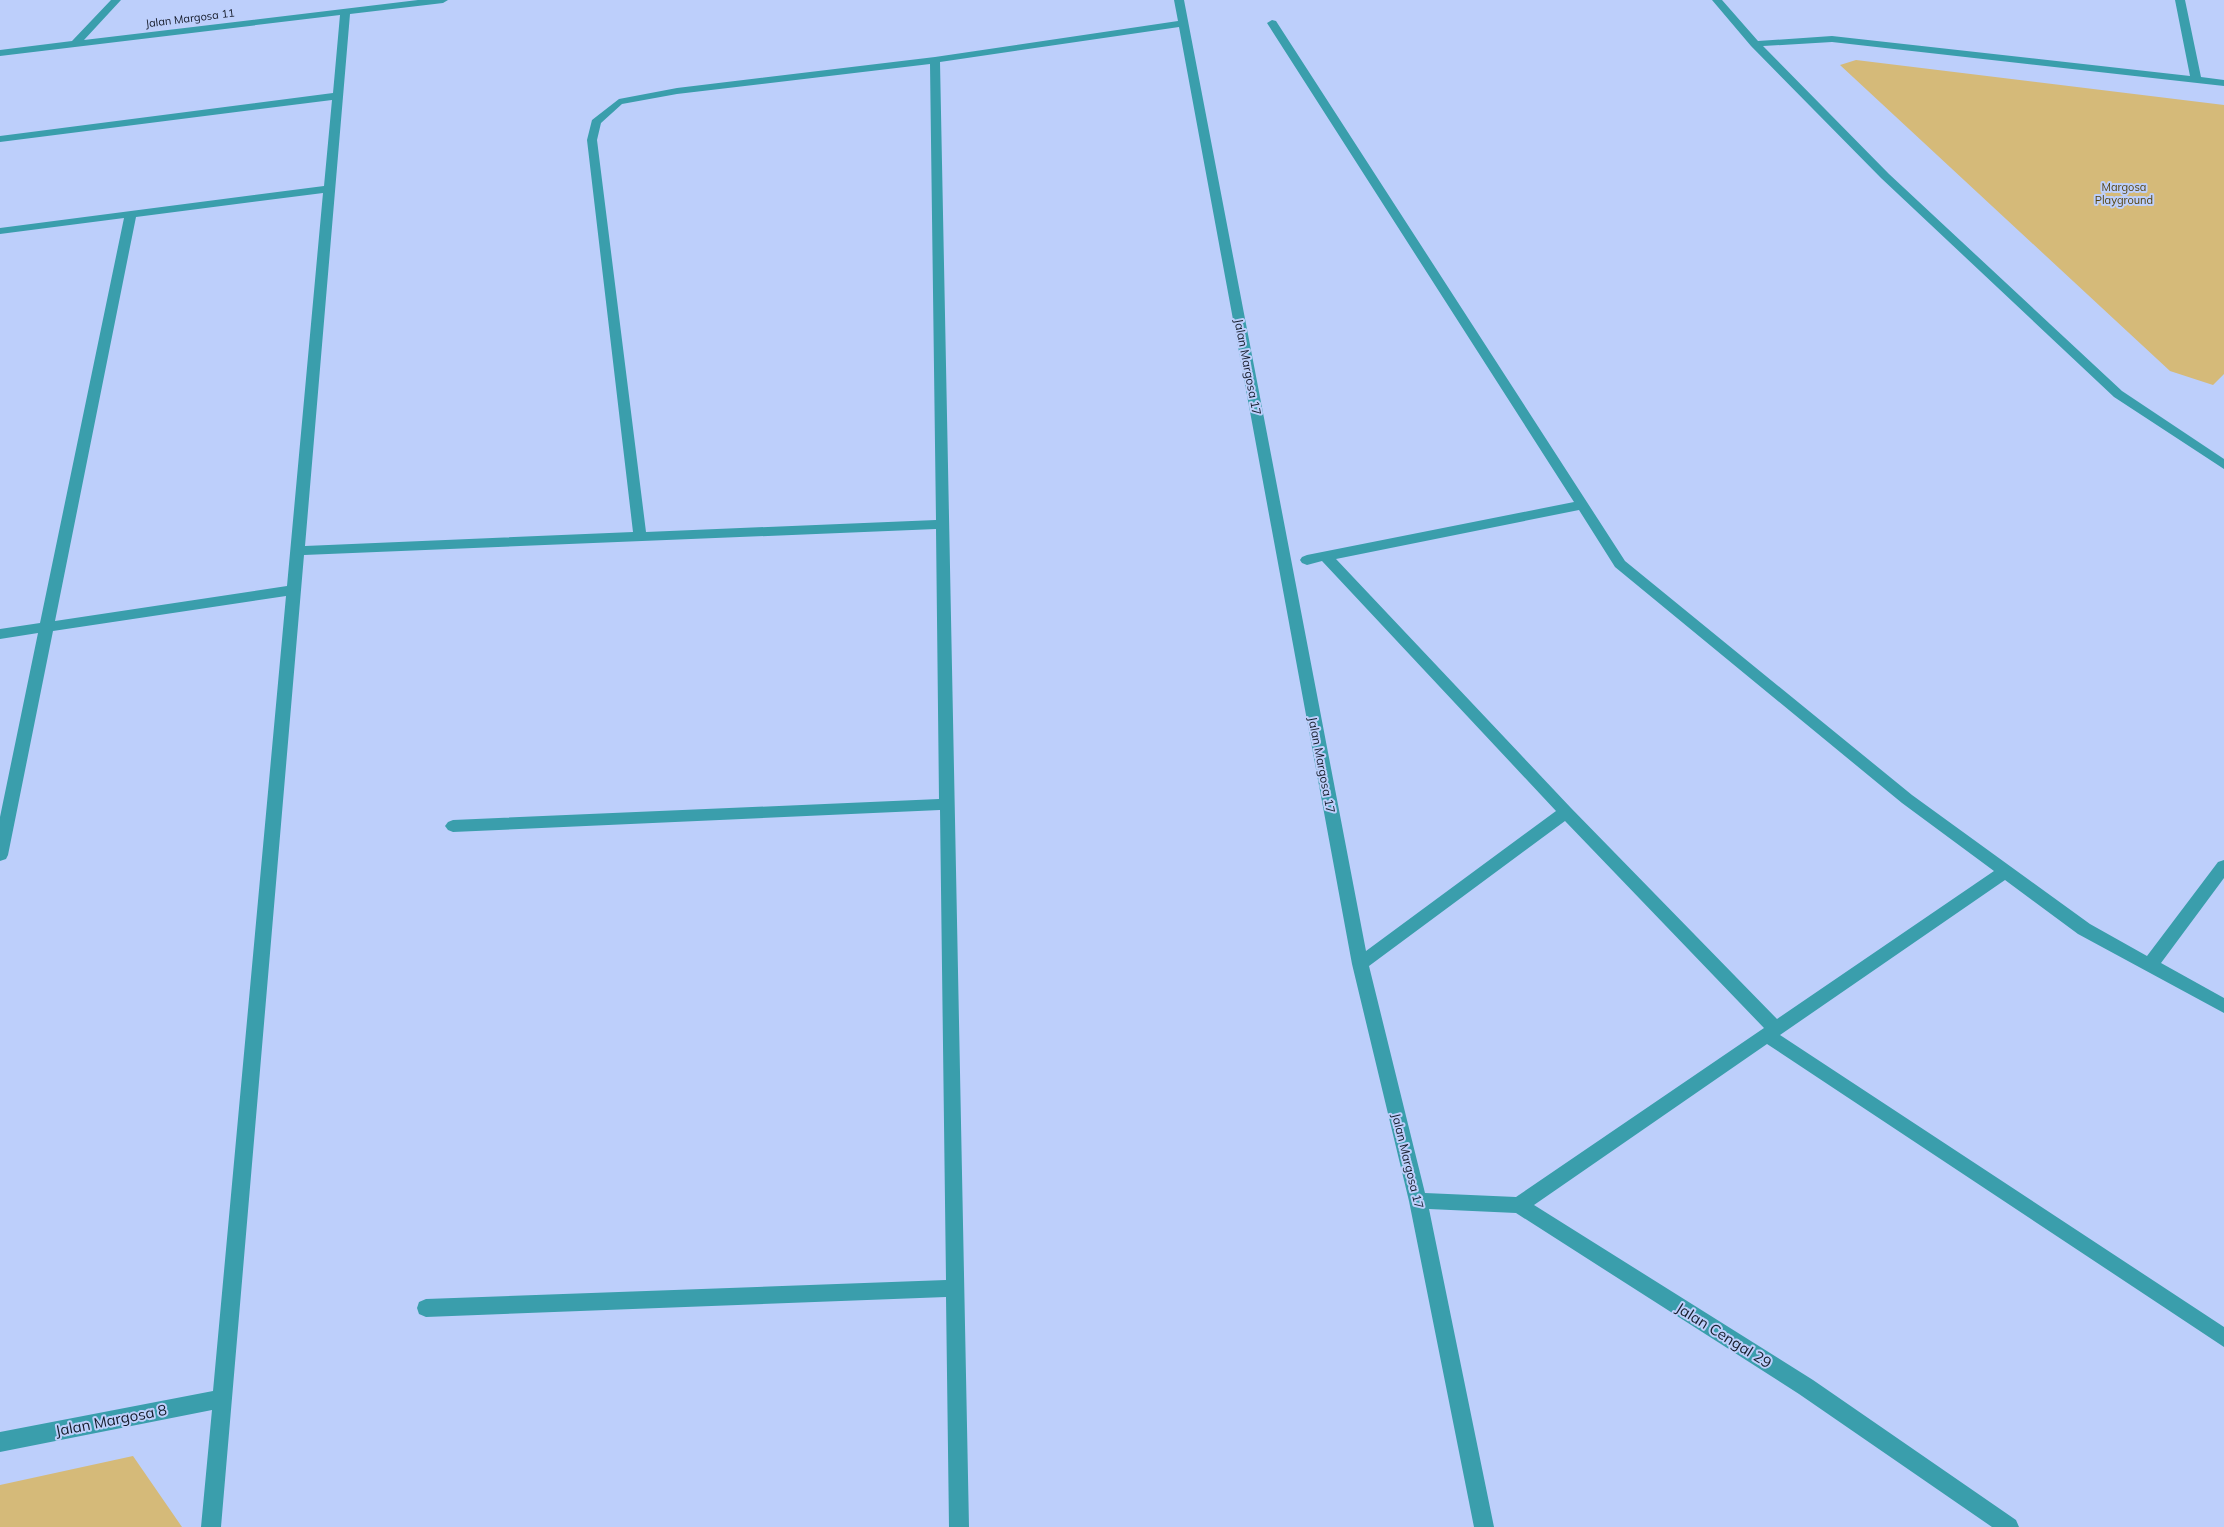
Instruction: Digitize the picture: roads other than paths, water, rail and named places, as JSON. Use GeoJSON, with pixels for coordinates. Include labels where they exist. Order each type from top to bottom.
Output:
{"type":"FeatureCollection","features":[{"type":"Feature","properties":{"kind":"street"},"geometry":{"type":"LineString","coordinates":[[75,44],[116,0]]}},
{"type":"Feature","properties":{"kind":"street","name":"Jalan Margosa 11"},"geometry":{"type":"LineString","coordinates":[[0,53],[443,0]]}},
{"type":"Feature","properties":{"kind":"street","name":"Jalan Margosa 17"},"geometry":{"type":"LineString","coordinates":[[1179,0],[1360,964],[1418,1201],[1484,1527]]}},
{"type":"Feature","properties":{"kind":"street"},"geometry":{"type":"LineString","coordinates":[[1717,0],[1755,44],[1885,176],[2118,394],[2224,465]]}},
{"type":"Feature","properties":{"kind":"street"},"geometry":{"type":"LineString","coordinates":[[2180,0],[2196,79]]}},
{"type":"Feature","properties":{"kind":"street"},"geometry":{"type":"LineString","coordinates":[[211,1527],[344,12]]}},
{"type":"Feature","properties":{"kind":"street"},"geometry":{"type":"LineString","coordinates":[[640,537],[592,140],[596,122],[619,102],[658,95],[935,60],[1183,23]]}},
{"type":"Feature","properties":{"kind":"street"},"geometry":{"type":"LineString","coordinates":[[1272,24],[1620,564],[1907,800],[2084,929],[2224,1006]]}},
{"type":"Feature","properties":{"kind":"street"},"geometry":{"type":"LineString","coordinates":[[1755,44],[1832,39],[2224,83]]}},
{"type":"Feature","properties":{"kind":"street"},"geometry":{"type":"LineString","coordinates":[[935,60],[959,1527]]}},
{"type":"Feature","properties":{"kind":"street"},"geometry":{"type":"LineString","coordinates":[[0,139],[337,96]]}},
{"type":"Feature","properties":{"kind":"street"},"geometry":{"type":"LineString","coordinates":[[0,231],[329,190]]}},
{"type":"Feature","properties":{"kind":"street"},"geometry":{"type":"LineString","coordinates":[[0,854],[131,214]]}},
{"type":"Feature","properties":{"kind":"street"},"geometry":{"type":"LineString","coordinates":[[1306,560],[1582,506]]}},
{"type":"Feature","properties":{"kind":"street"},"geometry":{"type":"LineString","coordinates":[[297,551],[942,524]]}},
{"type":"Feature","properties":{"kind":"street"},"geometry":{"type":"LineString","coordinates":[[1326,557],[1771,1032],[2224,1338]]}},
{"type":"Feature","properties":{"kind":"street"},"geometry":{"type":"LineString","coordinates":[[0,634],[294,590]]}},
{"type":"Feature","properties":{"kind":"street"},"geometry":{"type":"LineString","coordinates":[[454,826],[948,804]]}},
{"type":"Feature","properties":{"kind":"street"},"geometry":{"type":"LineString","coordinates":[[1360,964],[1566,812]]}},
{"type":"Feature","properties":{"kind":"street"},"geometry":{"type":"LineString","coordinates":[[2150,966],[2224,866]]}},
{"type":"Feature","properties":{"kind":"street"},"geometry":{"type":"LineString","coordinates":[[1418,1201],[1519,1205],[2006,871]]}},
{"type":"Feature","properties":{"kind":"street","name":"Jalan Cengal 29"},"geometry":{"type":"LineString","coordinates":[[1519,1205],[1806,1387],[2009,1527]]}},
{"type":"Feature","properties":{"kind":"street"},"geometry":{"type":"LineString","coordinates":[[426,1308],[955,1288]]}},
{"type":"Feature","properties":{"kind":"street","name":"Jalan Margosa 8"},"geometry":{"type":"LineString","coordinates":[[0,1442],[222,1399]]}},
{"type":"Feature","properties":{"kind":"park label","name":"Margosa Playground"},"geometry":{"type":"Point","coordinates":[2124,193]}}]}
